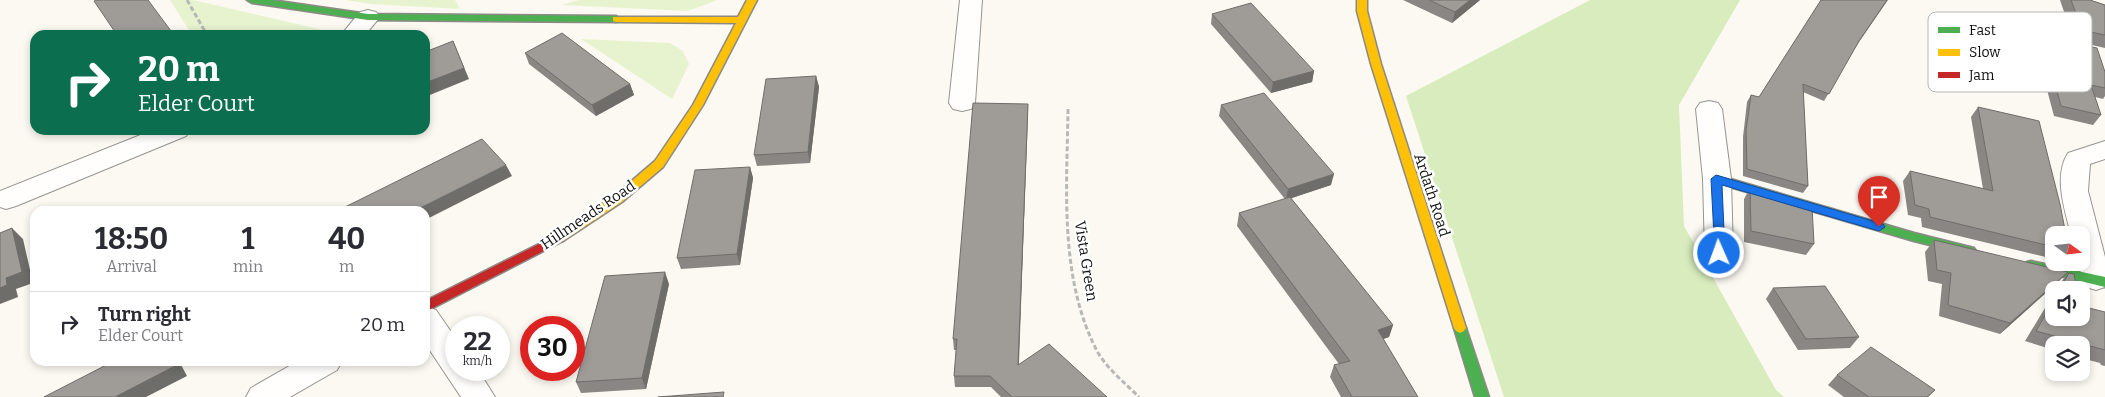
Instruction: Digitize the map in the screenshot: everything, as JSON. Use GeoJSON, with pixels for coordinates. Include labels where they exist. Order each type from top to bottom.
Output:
{"type":"FeatureCollection","features":[{"type":"Feature","properties":{"kind":"street"},"geometry":{"type":"LineString","coordinates":[[252,0],[368,16],[742,20]]}},
{"type":"Feature","properties":{"kind":"street","name":"Hillmeads Road"},"geometry":{"type":"LineString","coordinates":[[430,304],[558,238],[618,199],[659,164],[698,105],[752,0]]}},
{"type":"Feature","properties":{"kind":"street"},"geometry":{"type":"LineString","coordinates":[[962,103],[971,0]]}},
{"type":"Feature","properties":{"kind":"street","name":"Ardath Road"},"geometry":{"type":"LineString","coordinates":[[1362,0],[1362,11],[1376,64],[1482,397]]}},
{"type":"Feature","properties":{"kind":"street"},"geometry":{"type":"LineString","coordinates":[[357,30],[368,16]]}},
{"type":"Feature","properties":{"kind":"street"},"geometry":{"type":"LineString","coordinates":[[1709,109],[1716,179],[1719,253]]}},
{"type":"Feature","properties":{"kind":"street"},"geometry":{"type":"LineString","coordinates":[[6,198],[164,135]]}},
{"type":"Feature","properties":{"kind":"street"},"geometry":{"type":"LineString","coordinates":[[2019,262],[2100,281],[2074,192],[2077,159],[2105,150]]}},
{"type":"Feature","properties":{"kind":"street"},"geometry":{"type":"LineString","coordinates":[[1716,179],[1914,238],[1981,253]]}},
{"type":"Feature","properties":{"kind":"street"},"geometry":{"type":"LineString","coordinates":[[430,325],[445,348]]}},
{"type":"Feature","properties":{"kind":"street"},"geometry":{"type":"LineString","coordinates":[[262,397],[317,366]]}},
{"type":"Feature","properties":{"kind":"street"},"geometry":{"type":"LineString","coordinates":[[468,381],[479,397]]}},
{"type":"Feature","properties":{"kind":"path"},"geometry":{"type":"LineString","coordinates":[[187,0],[204,30]]}},
{"type":"Feature","properties":{"kind":"path","name":"Vista Green"},"geometry":{"type":"LineString","coordinates":[[1068,108],[1067,222],[1076,294],[1096,350],[1139,397]]}},
{"type":"Feature","properties":{"kind":"green space"},"geometry":{"type":"Polygon","coordinates":[[[170,0],[193,0],[323,30],[189,30],[170,0]]]}},
{"type":"Feature","properties":{"kind":"green space"},"geometry":{"type":"Polygon","coordinates":[[[346,0],[455,0],[460,9],[371,4],[346,0]]]}},
{"type":"Feature","properties":{"kind":"green space"},"geometry":{"type":"Polygon","coordinates":[[[579,0],[717,0],[688,11],[562,5],[579,0]]]}},
{"type":"Feature","properties":{"kind":"green space"},"geometry":{"type":"Polygon","coordinates":[[[1590,0],[1740,0],[1679,105],[1684,226],[1776,390],[1784,397],[1504,397],[1406,96],[1590,0]]]}},
{"type":"Feature","properties":{"kind":"green space"},"geometry":{"type":"Polygon","coordinates":[[[581,39],[670,43],[683,51],[689,64],[672,99],[581,39]]]}},
{"type":"Feature","properties":{"kind":"building"},"geometry":{"type":"Polygon","coordinates":[[[148,0],[170,30],[114,30],[94,1],[148,0]]]}},
{"type":"Feature","properties":{"kind":"building"},"geometry":{"type":"Polygon","coordinates":[[[1429,0],[1470,0],[1455,12],[1429,0]]]}},
{"type":"Feature","properties":{"kind":"building"},"geometry":{"type":"Polygon","coordinates":[[[1821,0],[1887,0],[1859,41],[1829,94],[1803,84],[1808,186],[1747,169],[1746,130],[1751,95],[1759,97],[1821,0]]]}},
{"type":"Feature","properties":{"kind":"building"},"geometry":{"type":"Polygon","coordinates":[[[2071,0],[2090,0],[2105,5],[2105,35],[2092,32],[2092,12],[2075,12],[2071,0]]]}},
{"type":"Feature","properties":{"kind":"building"},"geometry":{"type":"Polygon","coordinates":[[[1251,3],[1314,71],[1273,82],[1212,14],[1251,3]]]}},
{"type":"Feature","properties":{"kind":"building"},"geometry":{"type":"Polygon","coordinates":[[[562,33],[630,84],[592,105],[525,53],[562,33]]]}},
{"type":"Feature","properties":{"kind":"building"},"geometry":{"type":"Polygon","coordinates":[[[453,41],[464,68],[430,81],[430,50],[453,41]]]}},
{"type":"Feature","properties":{"kind":"building"},"geometry":{"type":"Polygon","coordinates":[[[2092,47],[2097,48],[2105,72],[2105,88],[2092,85],[2092,47]]]}},
{"type":"Feature","properties":{"kind":"building"},"geometry":{"type":"Polygon","coordinates":[[[816,76],[808,152],[754,155],[766,79],[816,76]]]}},
{"type":"Feature","properties":{"kind":"building"},"geometry":{"type":"Polygon","coordinates":[[[2092,88],[2101,115],[2061,106],[2057,92],[2092,92],[2092,88]]]}},
{"type":"Feature","properties":{"kind":"building"},"geometry":{"type":"Polygon","coordinates":[[[1264,93],[1334,174],[1288,189],[1221,105],[1264,93]]]}},
{"type":"Feature","properties":{"kind":"building"},"geometry":{"type":"Polygon","coordinates":[[[973,103],[1028,104],[1018,365],[1049,344],[1107,397],[1012,397],[990,376],[954,376],[957,339],[953,339],[973,103]]]}},
{"type":"Feature","properties":{"kind":"building"},"geometry":{"type":"Polygon","coordinates":[[[1978,107],[2039,121],[2064,226],[2045,226],[2045,245],[1930,217],[1929,209],[1915,205],[1910,171],[1993,191],[1978,107]]]}},
{"type":"Feature","properties":{"kind":"building"},"geometry":{"type":"Polygon","coordinates":[[[482,139],[506,165],[424,206],[347,206],[482,139]]]}},
{"type":"Feature","properties":{"kind":"building"},"geometry":{"type":"Polygon","coordinates":[[[750,167],[737,254],[677,258],[695,170],[750,167]]]}},
{"type":"Feature","properties":{"kind":"building"},"geometry":{"type":"Polygon","coordinates":[[[1750,188],[1812,206],[1814,244],[1751,231],[1750,188]]]}},
{"type":"Feature","properties":{"kind":"building"},"geometry":{"type":"Polygon","coordinates":[[[1290,197],[1393,325],[1378,330],[1418,397],[1352,397],[1334,365],[1350,361],[1239,213],[1290,197]]]}},
{"type":"Feature","properties":{"kind":"building"},"geometry":{"type":"Polygon","coordinates":[[[12,228],[22,272],[6,278],[7,285],[0,288],[0,233],[12,228]]]}},
{"type":"Feature","properties":{"kind":"building"},"geometry":{"type":"Polygon","coordinates":[[[1934,240],[2045,267],[2045,271],[2068,272],[2058,281],[2045,281],[2045,292],[2010,323],[1948,305],[1951,273],[1937,270],[1934,240]]]}},
{"type":"Feature","properties":{"kind":"building"},"geometry":{"type":"Polygon","coordinates":[[[665,272],[642,378],[576,382],[585,381],[585,349],[605,276],[665,272]]]}},
{"type":"Feature","properties":{"kind":"building"},"geometry":{"type":"Polygon","coordinates":[[[2069,273],[2074,274],[2075,281],[2064,281],[2069,273]]]}},
{"type":"Feature","properties":{"kind":"building"},"geometry":{"type":"Polygon","coordinates":[[[1825,286],[1859,337],[1806,339],[1773,288],[1825,286]]]}},
{"type":"Feature","properties":{"kind":"building"},"geometry":{"type":"Polygon","coordinates":[[[2090,308],[2105,312],[2105,350],[2090,346],[2090,336],[2054,336],[2036,331],[2045,316],[2045,326],[2090,326],[2090,308]]]}},
{"type":"Feature","properties":{"kind":"building"},"geometry":{"type":"Polygon","coordinates":[[[1871,347],[1935,390],[1927,397],[1869,397],[1837,375],[1871,347]]]}},
{"type":"Feature","properties":{"kind":"building"},"geometry":{"type":"Polygon","coordinates":[[[104,366],[175,366],[115,397],[44,397],[104,366]]]}},
{"type":"Feature","properties":{"kind":"building"},"geometry":{"type":"Polygon","coordinates":[[[724,392],[723,397],[658,397],[724,392]]]}},
{"type":"Feature","properties":{"kind":"traffic: fast"},"geometry":{"type":"LineString","coordinates":[[252,0],[368,17],[616,19]]}},
{"type":"Feature","properties":{"kind":"traffic: fast"},"geometry":{"type":"LineString","coordinates":[[1717,179],[1914,237],[1970,251]]}},
{"type":"Feature","properties":{"kind":"traffic: fast"},"geometry":{"type":"LineString","coordinates":[[2031,265],[2105,282]]}},
{"type":"Feature","properties":{"kind":"traffic: fast"},"geometry":{"type":"LineString","coordinates":[[1460,328],[1482,397]]}},
{"type":"Feature","properties":{"kind":"traffic: slow"},"geometry":{"type":"LineString","coordinates":[[559,238],[618,199],[659,164],[698,105],[752,0]]}},
{"type":"Feature","properties":{"kind":"traffic: slow"},"geometry":{"type":"LineString","coordinates":[[1362,0],[1362,11],[1376,64],[1460,328]]}},
{"type":"Feature","properties":{"kind":"traffic: slow"},"geometry":{"type":"LineString","coordinates":[[616,19],[742,20]]}},
{"type":"Feature","properties":{"kind":"traffic: jam"},"geometry":{"type":"LineString","coordinates":[[430,304],[559,238]]}},
{"type":"Feature","properties":{"kind":"route"},"geometry":{"type":"LineString","coordinates":[[1719,253],[1716,179],[1879,227]]}}]}
